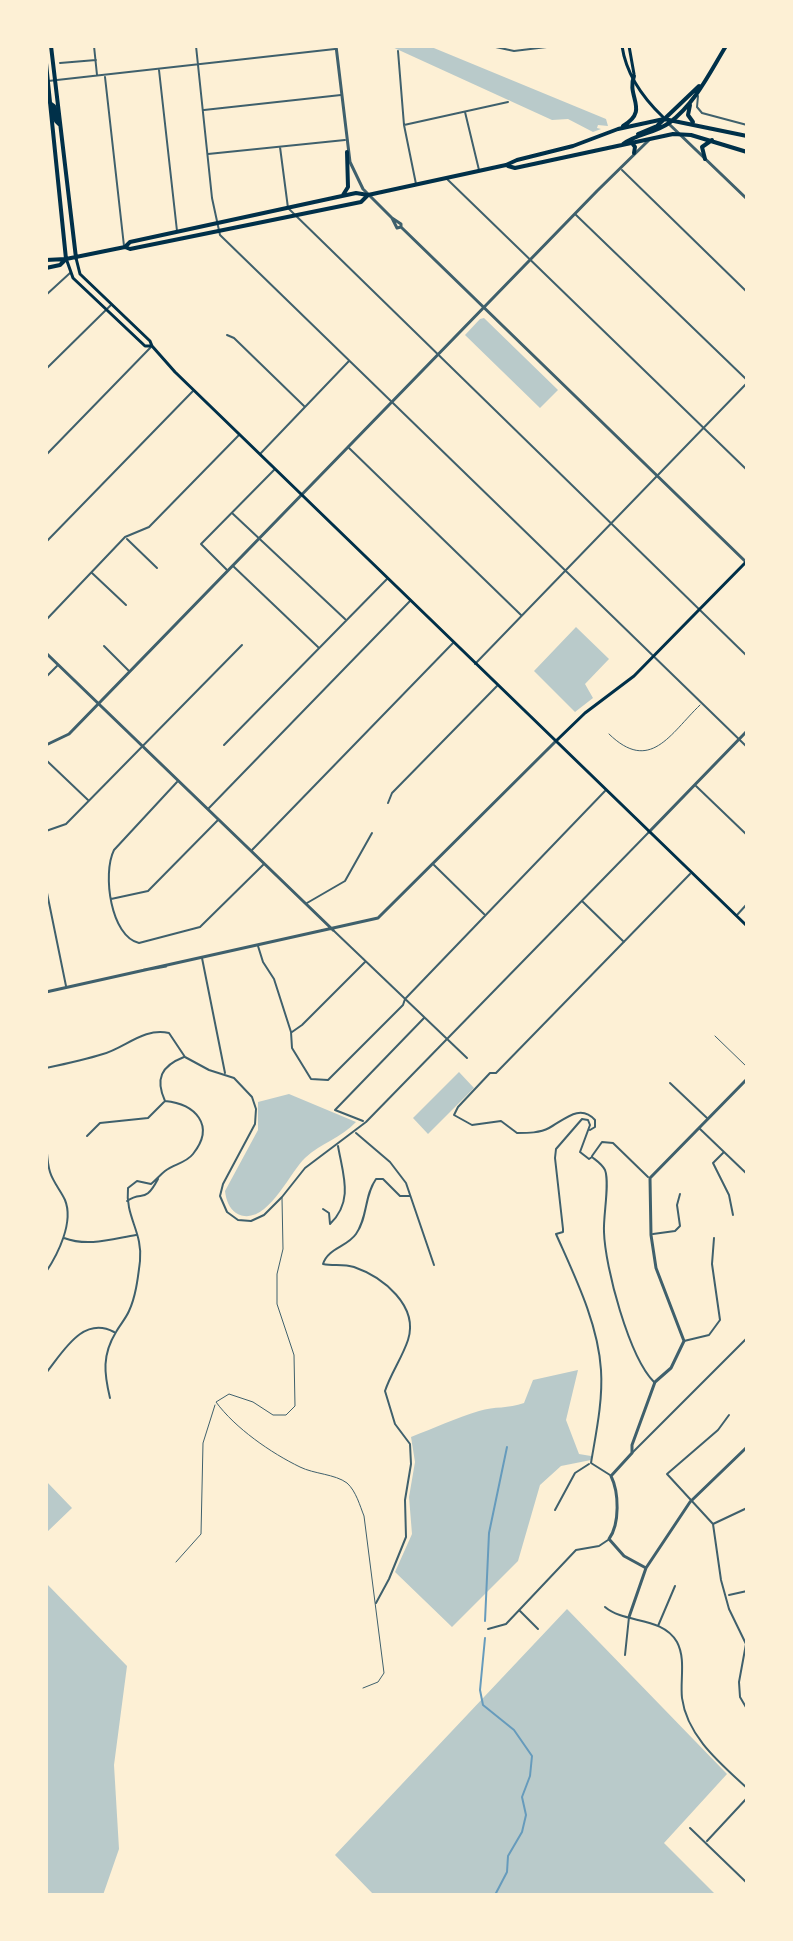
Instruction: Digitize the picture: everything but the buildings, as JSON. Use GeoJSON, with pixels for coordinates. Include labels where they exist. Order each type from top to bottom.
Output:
{"type":"FeatureCollection","features":[{"type":"Feature","properties":{"kind":"main road"},"geometry":{"type":"LineString","coordinates":[[622,46],[626,66],[642,92],[668,121]]}},
{"type":"Feature","properties":{"kind":"main road"},"geometry":{"type":"LineString","coordinates":[[125,247],[130,242],[216,223],[506,165],[573,146],[618,129],[633,120],[637,110],[631,83],[634,76],[629,46]]}},
{"type":"Feature","properties":{"kind":"main road"},"geometry":{"type":"LineString","coordinates":[[694,124],[688,115],[692,101],[726,46]]}},
{"type":"Feature","properties":{"kind":"main road"},"geometry":{"type":"LineString","coordinates":[[50,49],[80,274],[150,341],[194,390],[747,926]]}},
{"type":"Feature","properties":{"kind":"main road"},"geometry":{"type":"LineString","coordinates":[[46,63],[70,273],[145,346],[152,346]]}},
{"type":"Feature","properties":{"kind":"main road"},"geometry":{"type":"LineString","coordinates":[[668,121],[691,91],[701,85]]}},
{"type":"Feature","properties":{"kind":"main road"},"geometry":{"type":"LineString","coordinates":[[632,141],[668,121],[692,101]]}},
{"type":"Feature","properties":{"kind":"main road"},"geometry":{"type":"LineString","coordinates":[[50,103],[54,106],[59,124]]}},
{"type":"Feature","properties":{"kind":"main road"},"geometry":{"type":"LineString","coordinates":[[618,129],[668,121],[747,136]]}},
{"type":"Feature","properties":{"kind":"main road"},"geometry":{"type":"LineString","coordinates":[[506,165],[515,168],[632,141],[680,134],[712,140],[747,152]]}},
{"type":"Feature","properties":{"kind":"main road"},"geometry":{"type":"LineString","coordinates":[[705,159],[702,146],[712,140]]}},
{"type":"Feature","properties":{"kind":"main road"},"geometry":{"type":"LineString","coordinates":[[632,141],[634,153]]}},
{"type":"Feature","properties":{"kind":"main road"},"geometry":{"type":"LineString","coordinates":[[342,196],[348,187],[347,152]]}},
{"type":"Feature","properties":{"kind":"main road"},"geometry":{"type":"LineString","coordinates":[[46,260],[76,258],[125,247],[130,249],[361,202],[368,195]]}},
{"type":"Feature","properties":{"kind":"main road"},"geometry":{"type":"LineString","coordinates":[[46,268],[60,265],[66,259]]}},
{"type":"Feature","properties":{"kind":"main road"},"geometry":{"type":"LineString","coordinates":[[556,741],[577,719],[623,685],[747,562]]}},
{"type":"Feature","properties":{"kind":"street"},"geometry":{"type":"LineString","coordinates":[[94,46],[98,76]]}},
{"type":"Feature","properties":{"kind":"street"},"geometry":{"type":"LineString","coordinates":[[196,46],[218,230],[747,747]]}},
{"type":"Feature","properties":{"kind":"street"},"geometry":{"type":"LineString","coordinates":[[491,46],[514,51],[555,46]]}},
{"type":"Feature","properties":{"kind":"street"},"geometry":{"type":"LineString","coordinates":[[48,81],[197,66],[336,47],[347,152],[358,181],[368,195],[398,220],[401,227],[747,562]]}},
{"type":"Feature","properties":{"kind":"street"},"geometry":{"type":"LineString","coordinates":[[398,51],[404,125],[416,185]]}},
{"type":"Feature","properties":{"kind":"street"},"geometry":{"type":"LineString","coordinates":[[60,63],[96,60]]}},
{"type":"Feature","properties":{"kind":"street"},"geometry":{"type":"LineString","coordinates":[[159,69],[178,232]]}},
{"type":"Feature","properties":{"kind":"street"},"geometry":{"type":"LineString","coordinates":[[105,75],[125,247]]}},
{"type":"Feature","properties":{"kind":"street"},"geometry":{"type":"LineString","coordinates":[[698,91],[697,107],[702,113],[747,125]]}},
{"type":"Feature","properties":{"kind":"street"},"geometry":{"type":"LineString","coordinates":[[203,110],[342,95]]}},
{"type":"Feature","properties":{"kind":"street"},"geometry":{"type":"LineString","coordinates":[[404,125],[508,102]]}},
{"type":"Feature","properties":{"kind":"street"},"geometry":{"type":"LineString","coordinates":[[465,112],[480,171]]}},
{"type":"Feature","properties":{"kind":"street"},"geometry":{"type":"LineString","coordinates":[[668,121],[747,199]]}},
{"type":"Feature","properties":{"kind":"street"},"geometry":{"type":"LineString","coordinates":[[46,745],[69,734],[619,167],[652,137]]}},
{"type":"Feature","properties":{"kind":"street"},"geometry":{"type":"LineString","coordinates":[[207,154],[346,140]]}},
{"type":"Feature","properties":{"kind":"street"},"geometry":{"type":"LineString","coordinates":[[280,147],[288,208],[747,656]]}},
{"type":"Feature","properties":{"kind":"street"},"geometry":{"type":"LineString","coordinates":[[619,167],[747,292]]}},
{"type":"Feature","properties":{"kind":"street"},"geometry":{"type":"LineString","coordinates":[[446,179],[747,470]]}},
{"type":"Feature","properties":{"kind":"street"},"geometry":{"type":"LineString","coordinates":[[475,664],[747,382],[575,213]]}},
{"type":"Feature","properties":{"kind":"street"},"geometry":{"type":"LineString","coordinates":[[46,295],[70,273]]}},
{"type":"Feature","properties":{"kind":"street"},"geometry":{"type":"LineString","coordinates":[[46,369],[112,304]]}},
{"type":"Feature","properties":{"kind":"street"},"geometry":{"type":"LineString","coordinates":[[227,335],[234,338],[305,407]]}},
{"type":"Feature","properties":{"kind":"street"},"geometry":{"type":"LineString","coordinates":[[46,455],[152,346]]}},
{"type":"Feature","properties":{"kind":"street"},"geometry":{"type":"LineString","coordinates":[[260,454],[350,361]]}},
{"type":"Feature","properties":{"kind":"street"},"geometry":{"type":"LineString","coordinates":[[46,542],[194,390]]}},
{"type":"Feature","properties":{"kind":"street"},"geometry":{"type":"LineString","coordinates":[[46,620],[125,537],[149,527],[240,434]]}},
{"type":"Feature","properties":{"kind":"street"},"geometry":{"type":"LineString","coordinates":[[348,447],[522,615]]}},
{"type":"Feature","properties":{"kind":"street"},"geometry":{"type":"LineString","coordinates":[[228,571],[201,544],[275,469]]}},
{"type":"Feature","properties":{"kind":"street"},"geometry":{"type":"LineString","coordinates":[[232,513],[346,620]]}},
{"type":"Feature","properties":{"kind":"street"},"geometry":{"type":"LineString","coordinates":[[125,537],[157,568]]}},
{"type":"Feature","properties":{"kind":"street"},"geometry":{"type":"LineString","coordinates":[[233,566],[319,648]]}},
{"type":"Feature","properties":{"kind":"street"},"geometry":{"type":"LineString","coordinates":[[92,572],[126,605]]}},
{"type":"Feature","properties":{"kind":"street"},"geometry":{"type":"LineString","coordinates":[[224,745],[388,578]]}},
{"type":"Feature","properties":{"kind":"street"},"geometry":{"type":"LineString","coordinates":[[208,809],[411,600]]}},
{"type":"Feature","properties":{"kind":"street"},"geometry":{"type":"LineString","coordinates":[[252,850],[454,643]]}},
{"type":"Feature","properties":{"kind":"street"},"geometry":{"type":"LineString","coordinates":[[46,831],[66,824],[242,645]]}},
{"type":"Feature","properties":{"kind":"street"},"geometry":{"type":"LineString","coordinates":[[104,646],[130,672]]}},
{"type":"Feature","properties":{"kind":"street"},"geometry":{"type":"LineString","coordinates":[[46,653],[467,1058]]}},
{"type":"Feature","properties":{"kind":"street"},"geometry":{"type":"LineString","coordinates":[[46,677],[58,665]]}},
{"type":"Feature","properties":{"kind":"street"},"geometry":{"type":"LineString","coordinates":[[388,803],[392,793],[497,685]]}},
{"type":"Feature","properties":{"kind":"street"},"geometry":{"type":"LineString","coordinates":[[46,1068],[107,1053],[134,1038],[159,1031],[169,1033],[185,1057],[209,1070],[226,1074],[249,1092],[256,1116],[253,1130],[223,1184],[221,1202],[238,1220],[251,1221],[264,1215],[308,1165],[366,1122],[747,731]]}},
{"type":"Feature","properties":{"kind":"street"},"geometry":{"type":"LineString","coordinates":[[46,992],[333,930],[385,914],[556,741]]}},
{"type":"Feature","properties":{"kind":"street"},"geometry":{"type":"LineString","coordinates":[[46,760],[89,801]]}},
{"type":"Feature","properties":{"kind":"street"},"geometry":{"type":"LineString","coordinates":[[178,781],[108,860],[110,899],[124,936],[129,941],[139,943],[200,927],[264,863]]}},
{"type":"Feature","properties":{"kind":"street"},"geometry":{"type":"LineString","coordinates":[[695,785],[747,835]]}},
{"type":"Feature","properties":{"kind":"street"},"geometry":{"type":"LineString","coordinates":[[258,946],[263,962],[274,979],[291,1032],[292,1048],[308,1076],[317,1081],[328,1080],[606,790]]}},
{"type":"Feature","properties":{"kind":"street"},"geometry":{"type":"LineString","coordinates":[[110,899],[148,891],[219,819]]}},
{"type":"Feature","properties":{"kind":"street"},"geometry":{"type":"LineString","coordinates":[[306,903],[345,881],[372,833]]}},
{"type":"Feature","properties":{"kind":"street"},"geometry":{"type":"LineString","coordinates":[[433,864],[485,915]]}},
{"type":"Feature","properties":{"kind":"street"},"geometry":{"type":"LineString","coordinates":[[589,1130],[595,1127],[595,1120],[583,1113],[571,1114],[547,1129],[517,1133],[501,1121],[472,1125],[454,1115],[490,1073],[496,1073],[691,873]]}},
{"type":"Feature","properties":{"kind":"street"},"geometry":{"type":"LineString","coordinates":[[46,888],[67,987]]}},
{"type":"Feature","properties":{"kind":"street"},"geometry":{"type":"LineString","coordinates":[[582,901],[624,942]]}},
{"type":"Feature","properties":{"kind":"street"},"geometry":{"type":"LineString","coordinates":[[736,916],[747,904]]}},
{"type":"Feature","properties":{"kind":"street"},"geometry":{"type":"LineString","coordinates":[[46,913],[51,912]]}},
{"type":"Feature","properties":{"kind":"street"},"geometry":{"type":"LineString","coordinates":[[202,958],[226,1074]]}},
{"type":"Feature","properties":{"kind":"street"},"geometry":{"type":"LineString","coordinates":[[291,1032],[302,1025],[366,961]]}},
{"type":"Feature","properties":{"kind":"street"},"geometry":{"type":"LineString","coordinates":[[366,1122],[335,1110],[425,1018]]}},
{"type":"Feature","properties":{"kind":"street"},"geometry":{"type":"LineString","coordinates":[[165,1101],[160,1089],[162,1071],[172,1062],[185,1057]]}},
{"type":"Feature","properties":{"kind":"street"},"geometry":{"type":"LineString","coordinates":[[632,1453],[632,1445],[655,1382],[671,1368],[684,1341],[656,1268],[651,1235],[650,1178],[747,1079]]}},
{"type":"Feature","properties":{"kind":"street"},"geometry":{"type":"LineString","coordinates":[[670,1083],[708,1119]]}},
{"type":"Feature","properties":{"kind":"street"},"geometry":{"type":"LineString","coordinates":[[87,1136],[100,1123],[148,1118],[165,1101]]}},
{"type":"Feature","properties":{"kind":"street"},"geometry":{"type":"LineString","coordinates":[[110,1398],[104,1358],[134,1298],[140,1261],[137,1234],[126,1202],[130,1185],[137,1181],[151,1184],[193,1153],[201,1131],[199,1116],[194,1109],[165,1101]]}},
{"type":"Feature","properties":{"kind":"street"},"geometry":{"type":"LineString","coordinates":[[555,1510],[575,1473],[591,1463],[601,1395],[598,1346],[577,1283],[556,1234],[563,1232],[563,1229],[556,1149],[578,1120],[588,1120],[589,1130],[580,1152],[589,1159],[592,1157]]}},
{"type":"Feature","properties":{"kind":"street"},"geometry":{"type":"LineString","coordinates":[[699,1128],[747,1174]]}},
{"type":"Feature","properties":{"kind":"street"},"geometry":{"type":"LineString","coordinates":[[355,1132],[390,1162],[406,1183],[434,1265]]}},
{"type":"Feature","properties":{"kind":"street"},"geometry":{"type":"LineString","coordinates":[[46,1141],[50,1172],[67,1203],[67,1225],[46,1272]]}},
{"type":"Feature","properties":{"kind":"street"},"geometry":{"type":"LineString","coordinates":[[592,1157],[602,1142],[613,1143],[650,1178]]}},
{"type":"Feature","properties":{"kind":"street"},"geometry":{"type":"LineString","coordinates":[[323,1209],[329,1213],[330,1224],[345,1204],[344,1175],[338,1145]]}},
{"type":"Feature","properties":{"kind":"street"},"geometry":{"type":"LineString","coordinates":[[724,1152],[713,1163],[729,1195],[733,1215]]}},
{"type":"Feature","properties":{"kind":"street"},"geometry":{"type":"LineString","coordinates":[[592,1157],[606,1173],[603,1214],[608,1272],[641,1366],[655,1382]]}},
{"type":"Feature","properties":{"kind":"street"},"geometry":{"type":"LineString","coordinates":[[126,1202],[149,1194],[158,1178]]}},
{"type":"Feature","properties":{"kind":"street"},"geometry":{"type":"LineString","coordinates":[[376,1603],[406,1537],[405,1500],[411,1464],[410,1444],[395,1424],[385,1391],[409,1337],[409,1313],[401,1297],[365,1271],[340,1264],[323,1264],[325,1258],[346,1245],[356,1234],[364,1217],[368,1193],[376,1179],[383,1179],[400,1196],[410,1196]]}},
{"type":"Feature","properties":{"kind":"street"},"geometry":{"type":"LineString","coordinates":[[651,1235],[675,1231],[680,1226],[677,1205],[680,1194]]}},
{"type":"Feature","properties":{"kind":"street"},"geometry":{"type":"LineString","coordinates":[[62,1237],[77,1243],[137,1234]]}},
{"type":"Feature","properties":{"kind":"street"},"geometry":{"type":"LineString","coordinates":[[684,1341],[709,1335],[720,1320],[712,1264],[714,1238]]}},
{"type":"Feature","properties":{"kind":"street"},"geometry":{"type":"LineString","coordinates":[[46,1373],[76,1336],[88,1329],[99,1327],[115,1333]]}},
{"type":"Feature","properties":{"kind":"street"},"geometry":{"type":"LineString","coordinates":[[611,1476],[747,1338]]}},
{"type":"Feature","properties":{"kind":"street"},"geometry":{"type":"LineString","coordinates":[[729,1415],[718,1430],[667,1474],[713,1524],[729,1609],[746,1644],[745,1665],[739,1682],[740,1697],[747,1709]]}},
{"type":"Feature","properties":{"kind":"street"},"geometry":{"type":"LineString","coordinates":[[625,1655],[629,1617],[646,1568],[690,1502],[747,1447]]}},
{"type":"Feature","properties":{"kind":"street"},"geometry":{"type":"LineString","coordinates":[[488,1629],[503,1626],[576,1550],[599,1546],[609,1539],[616,1525],[616,1492],[611,1476],[591,1463]]}},
{"type":"Feature","properties":{"kind":"street"},"geometry":{"type":"LineString","coordinates":[[713,1524],[747,1508]]}},
{"type":"Feature","properties":{"kind":"street"},"geometry":{"type":"LineString","coordinates":[[609,1539],[624,1556],[646,1568]]}},
{"type":"Feature","properties":{"kind":"street"},"geometry":{"type":"LineString","coordinates":[[658,1626],[675,1586]]}},
{"type":"Feature","properties":{"kind":"street"},"geometry":{"type":"LineString","coordinates":[[726,1595],[747,1591]]}},
{"type":"Feature","properties":{"kind":"street"},"geometry":{"type":"LineString","coordinates":[[605,1607],[618,1615],[658,1626],[677,1643],[681,1657],[684,1710],[692,1728],[747,1788]]}},
{"type":"Feature","properties":{"kind":"street"},"geometry":{"type":"LineString","coordinates":[[518,1609],[538,1629]]}},
{"type":"Feature","properties":{"kind":"street"},"geometry":{"type":"LineString","coordinates":[[705,1842],[747,1798]]}},
{"type":"Feature","properties":{"kind":"street"},"geometry":{"type":"LineString","coordinates":[[690,1828],[746,1880]]}},
{"type":"Feature","properties":{"kind":"lane"},"geometry":{"type":"LineString","coordinates":[[609,734],[630,750],[649,751],[665,741],[701,703]]}},
{"type":"Feature","properties":{"kind":"lane"},"geometry":{"type":"LineString","coordinates":[[715,1036],[747,1067]]}},
{"type":"Feature","properties":{"kind":"lane"},"geometry":{"type":"LineString","coordinates":[[176,1562],[201,1534],[203,1443],[216,1402],[229,1394],[253,1402],[273,1415],[286,1415],[295,1406],[294,1355],[277,1304],[277,1274],[283,1249],[282,1197]]}},
{"type":"Feature","properties":{"kind":"lane"},"geometry":{"type":"LineString","coordinates":[[216,1402],[266,1446],[301,1467],[347,1483],[358,1498],[364,1516],[384,1673],[378,1682],[363,1688]]}},
{"type":"Feature","properties":{"kind":"shaded area"},"geometry":{"type":"Polygon","coordinates":[[[390,46],[429,46],[606,119],[608,126],[598,125],[597,128],[601,129],[593,132],[568,119],[552,120],[390,46]]]}},
{"type":"Feature","properties":{"kind":"shaded area"},"geometry":{"type":"Polygon","coordinates":[[[484,318],[558,390],[540,408],[465,335],[484,318]]]}},
{"type":"Feature","properties":{"kind":"shaded area"},"geometry":{"type":"Polygon","coordinates":[[[576,627],[609,659],[585,684],[593,698],[575,712],[534,671],[576,627]]]}},
{"type":"Feature","properties":{"kind":"shaded area"},"geometry":{"type":"Polygon","coordinates":[[[459,1072],[474,1088],[428,1134],[413,1118],[459,1072]]]}},
{"type":"Feature","properties":{"kind":"shaded area"},"geometry":{"type":"Polygon","coordinates":[[[289,1094],[356,1122],[305,1158],[275,1198],[257,1214],[247,1216],[236,1213],[228,1204],[225,1191],[258,1130],[258,1102],[289,1094]]]}},
{"type":"Feature","properties":{"kind":"shaded area"},"geometry":{"type":"Polygon","coordinates":[[[578,1370],[566,1420],[579,1454],[591,1456],[591,1460],[561,1466],[540,1485],[518,1561],[452,1627],[395,1572],[412,1534],[409,1497],[415,1462],[411,1437],[479,1411],[524,1403],[533,1380],[578,1370]]]}},
{"type":"Feature","properties":{"kind":"shaded area"},"geometry":{"type":"Polygon","coordinates":[[[46,1481],[72,1508],[46,1533],[46,1481]]]}},
{"type":"Feature","properties":{"kind":"shaded area"},"geometry":{"type":"Polygon","coordinates":[[[46,1583],[127,1666],[114,1765],[119,1849],[103,1895],[46,1895],[46,1583]]]}},
{"type":"Feature","properties":{"kind":"shaded area"},"geometry":{"type":"Polygon","coordinates":[[[567,1609],[727,1774],[664,1843],[716,1895],[374,1895],[335,1855],[567,1609]]]}},
{"type":"Feature","properties":{"kind":"waterway"},"geometry":{"type":"LineString","coordinates":[[485,1621],[489,1533],[507,1447]]}},
{"type":"Feature","properties":{"kind":"waterway"},"geometry":{"type":"LineString","coordinates":[[485,1638],[480,1690],[483,1705],[514,1730],[532,1756],[530,1776],[522,1797],[526,1815],[522,1832],[508,1856],[507,1872],[495,1895]]}}]}
